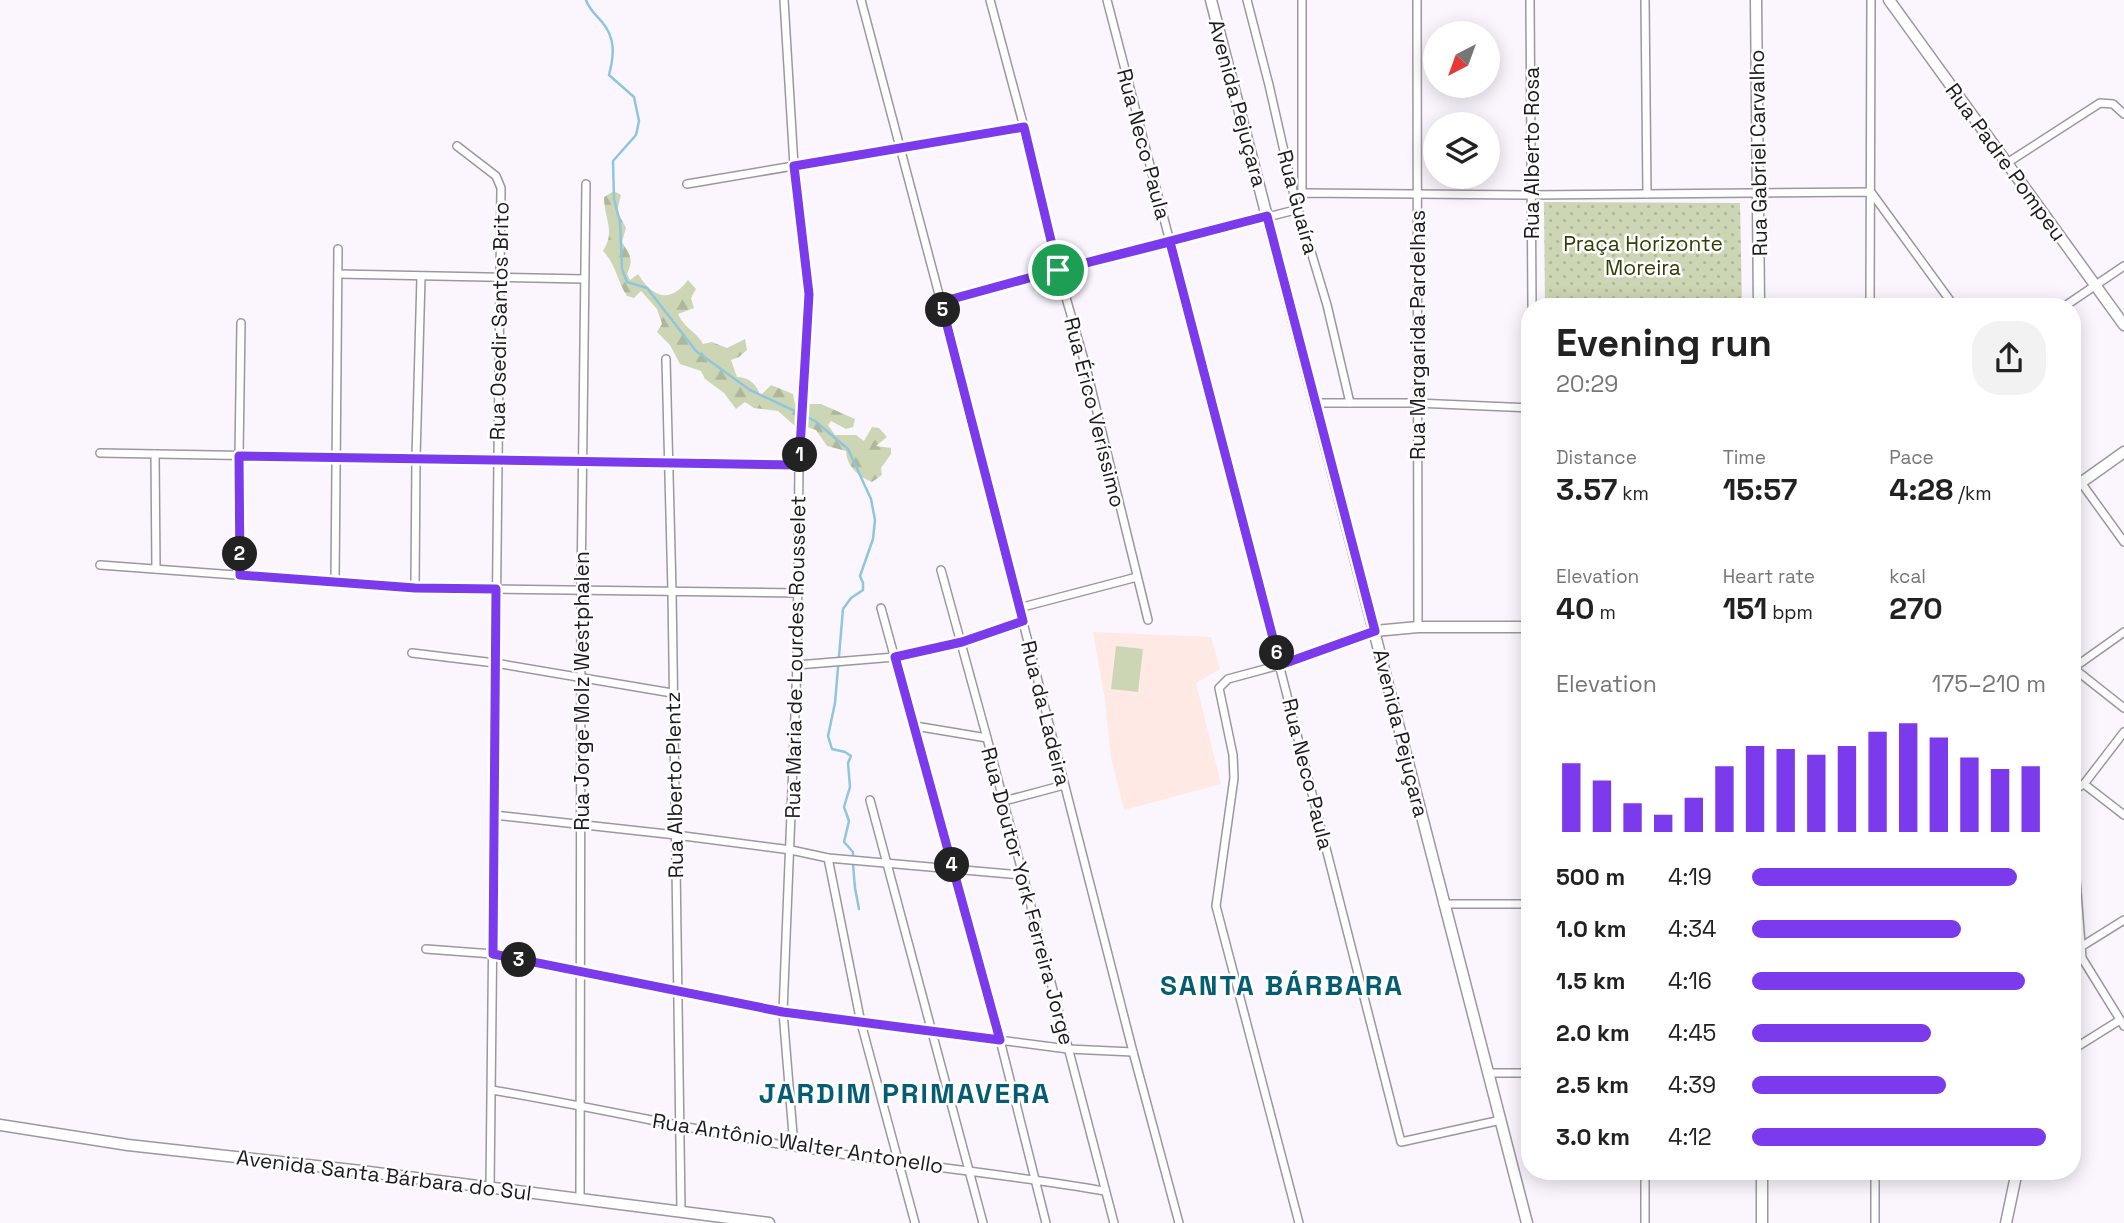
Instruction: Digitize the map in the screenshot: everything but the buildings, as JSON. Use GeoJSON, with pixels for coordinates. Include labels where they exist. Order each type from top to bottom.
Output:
{"type":"FeatureCollection","features":[{"type":"Feature","properties":{"kind":"street","name":"Rua Maria de Lourdes Rousselet"},"geometry":{"type":"LineString","coordinates":[[784,0],[794,166],[809,294],[799,465],[797,664],[783,1012],[794,1147]]}},
{"type":"Feature","properties":{"kind":"street","name":"Rua da Ladeira"},"geometry":{"type":"LineString","coordinates":[[861,0],[1133,1052],[1180,1223]]}},
{"type":"Feature","properties":{"kind":"street","name":"Rua Érico Veríssimo"},"geometry":{"type":"LineString","coordinates":[[990,0],[1058,270],[1086,367],[1148,620]]}},
{"type":"Feature","properties":{"kind":"street","name":"Rua Neco Paula"},"geometry":{"type":"LineString","coordinates":[[1107,0],[1401,1142],[1500,1120]]}},
{"type":"Feature","properties":{"kind":"street","name":"Avenida Pejuçara"},"geometry":{"type":"LineString","coordinates":[[1211,0],[1527,1223]]}},
{"type":"Feature","properties":{"kind":"street","name":"Rua Guaíra"},"geometry":{"type":"LineString","coordinates":[[1247,0],[1298,194],[1298,209],[1327,305],[1350,403]]}},
{"type":"Feature","properties":{"kind":"street"},"geometry":{"type":"LineString","coordinates":[[1302,0],[1298,194],[1871,192]]}},
{"type":"Feature","properties":{"kind":"street","name":"Rua Margarida Pardelhas"},"geometry":{"type":"LineString","coordinates":[[1417,0],[1418,627]]}},
{"type":"Feature","properties":{"kind":"street","name":"Rua Alberto Rosa"},"geometry":{"type":"LineString","coordinates":[[1530,0],[1532,298]]}},
{"type":"Feature","properties":{"kind":"street"},"geometry":{"type":"LineString","coordinates":[[1645,0],[1647,194]]}},
{"type":"Feature","properties":{"kind":"street","name":"Rua Gabriel Carvalho"},"geometry":{"type":"LineString","coordinates":[[1756,0],[1759,298]]}},
{"type":"Feature","properties":{"kind":"street"},"geometry":{"type":"LineString","coordinates":[[1870,298],[1871,0]]}},
{"type":"Feature","properties":{"kind":"street","name":"Rua Padre Pompeu"},"geometry":{"type":"LineString","coordinates":[[1889,0],[2124,325]]}},
{"type":"Feature","properties":{"kind":"street"},"geometry":{"type":"LineString","coordinates":[[2007,163],[2101,103],[2108,102],[2124,114]]}},
{"type":"Feature","properties":{"kind":"street"},"geometry":{"type":"LineString","coordinates":[[687,184],[1024,127]]}},
{"type":"Feature","properties":{"kind":"street","name":"Rua Osedir Santos Brito"},"geometry":{"type":"LineString","coordinates":[[457,146],[496,176],[501,188],[490,1188]]}},
{"type":"Feature","properties":{"kind":"street","name":"Rua Jorge Molz Westphalen"},"geometry":{"type":"LineString","coordinates":[[580,1198],[580,590],[586,184]]}},
{"type":"Feature","properties":{"kind":"street"},"geometry":{"type":"LineString","coordinates":[[1871,192],[1948,298]]}},
{"type":"Feature","properties":{"kind":"street"},"geometry":{"type":"LineString","coordinates":[[941,302],[1298,209]]}},
{"type":"Feature","properties":{"kind":"street"},"geometry":{"type":"LineString","coordinates":[[335,582],[338,249]]}},
{"type":"Feature","properties":{"kind":"street"},"geometry":{"type":"LineString","coordinates":[[2077,298],[2124,266]]}},
{"type":"Feature","properties":{"kind":"street"},"geometry":{"type":"LineString","coordinates":[[338,274],[584,279]]}},
{"type":"Feature","properties":{"kind":"street"},"geometry":{"type":"LineString","coordinates":[[415,588],[415,458],[421,277]]}},
{"type":"Feature","properties":{"kind":"street"},"geometry":{"type":"LineString","coordinates":[[240,575],[241,323]]}},
{"type":"Feature","properties":{"kind":"street","name":"Rua Alberto Plentz"},"geometry":{"type":"LineString","coordinates":[[666,359],[681,1210]]}},
{"type":"Feature","properties":{"kind":"street"},"geometry":{"type":"LineString","coordinates":[[1315,403],[1416,403],[1521,408]]}},
{"type":"Feature","properties":{"kind":"street"},"geometry":{"type":"LineString","coordinates":[[2081,483],[2124,452]]}},
{"type":"Feature","properties":{"kind":"street"},"geometry":{"type":"LineString","coordinates":[[100,453],[799,465]]}},
{"type":"Feature","properties":{"kind":"street"},"geometry":{"type":"LineString","coordinates":[[155,454],[156,569]]}},
{"type":"Feature","properties":{"kind":"street"},"geometry":{"type":"LineString","coordinates":[[2081,491],[2124,542]]}},
{"type":"Feature","properties":{"kind":"street"},"geometry":{"type":"LineString","coordinates":[[100,565],[415,588],[798,593]]}},
{"type":"Feature","properties":{"kind":"street","name":"Rua Doutor York Ferreira Jorge"},"geometry":{"type":"LineString","coordinates":[[941,570],[1114,1223]]}},
{"type":"Feature","properties":{"kind":"street"},"geometry":{"type":"LineString","coordinates":[[1019,608],[1137,577]]}},
{"type":"Feature","properties":{"kind":"street"},"geometry":{"type":"LineString","coordinates":[[881,608],[1000,1040],[1046,1223]]}},
{"type":"Feature","properties":{"kind":"street"},"geometry":{"type":"LineString","coordinates":[[797,664],[895,657],[962,642],[1023,621]]}},
{"type":"Feature","properties":{"kind":"street"},"geometry":{"type":"LineString","coordinates":[[1299,1223],[1216,906],[1234,778],[1233,755],[1219,688],[1228,679],[1280,665],[1375,631],[1418,627],[1521,627]]}},
{"type":"Feature","properties":{"kind":"street"},"geometry":{"type":"LineString","coordinates":[[2081,662],[2124,632]]}},
{"type":"Feature","properties":{"kind":"street"},"geometry":{"type":"LineString","coordinates":[[412,653],[495,663],[673,693]]}},
{"type":"Feature","properties":{"kind":"street"},"geometry":{"type":"LineString","coordinates":[[2081,675],[2124,708]]}},
{"type":"Feature","properties":{"kind":"street"},"geometry":{"type":"LineString","coordinates":[[915,726],[987,738]]}},
{"type":"Feature","properties":{"kind":"street"},"geometry":{"type":"LineString","coordinates":[[2081,786],[2124,732]]}},
{"type":"Feature","properties":{"kind":"street"},"geometry":{"type":"LineString","coordinates":[[1004,801],[1064,785]]}},
{"type":"Feature","properties":{"kind":"street"},"geometry":{"type":"LineString","coordinates":[[2084,785],[2124,815]]}},
{"type":"Feature","properties":{"kind":"street"},"geometry":{"type":"LineString","coordinates":[[870,800],[983,1223]]}},
{"type":"Feature","properties":{"kind":"street"},"geometry":{"type":"LineString","coordinates":[[494,815],[676,835],[791,850],[828,858],[1022,875]]}},
{"type":"Feature","properties":{"kind":"street"},"geometry":{"type":"LineString","coordinates":[[828,858],[861,1023],[915,1223]]}},
{"type":"Feature","properties":{"kind":"street"},"geometry":{"type":"LineString","coordinates":[[2081,876],[2085,874]]}},
{"type":"Feature","properties":{"kind":"street"},"geometry":{"type":"LineString","coordinates":[[1443,904],[1521,904]]}},
{"type":"Feature","properties":{"kind":"street"},"geometry":{"type":"LineString","coordinates":[[2081,947],[2124,920]]}},
{"type":"Feature","properties":{"kind":"street"},"geometry":{"type":"LineString","coordinates":[[426,949],[493,954],[783,1012],[1068,1049],[1133,1052]]}},
{"type":"Feature","properties":{"kind":"street"},"geometry":{"type":"LineString","coordinates":[[2081,955],[2122,1023],[2081,1045]]}},
{"type":"Feature","properties":{"kind":"street"},"geometry":{"type":"LineString","coordinates":[[1488,1073],[1521,1073]]}},
{"type":"Feature","properties":{"kind":"street","name":"Rua Antônio Walter Antonello"},"geometry":{"type":"LineString","coordinates":[[492,1090],[579,1104],[794,1147],[1036,1179],[1105,1191]]}},
{"type":"Feature","properties":{"kind":"street","name":"Avenida Santa Bárbara do Sul"},"geometry":{"type":"LineString","coordinates":[[0,1125],[128,1145],[361,1171],[769,1223]]}},
{"type":"Feature","properties":{"kind":"street"},"geometry":{"type":"LineString","coordinates":[[1645,1180],[1645,1223]]}},
{"type":"Feature","properties":{"kind":"street"},"geometry":{"type":"LineString","coordinates":[[1762,1180],[1762,1223]]}},
{"type":"Feature","properties":{"kind":"street"},"geometry":{"type":"LineString","coordinates":[[1875,1180],[1875,1223]]}},
{"type":"Feature","properties":{"kind":"street"},"geometry":{"type":"LineString","coordinates":[[2006,1223],[2015,1180]]}},
{"type":"Feature","properties":{"kind":"shaded area"},"geometry":{"type":"Polygon","coordinates":[[[1093,632],[1211,637],[1220,669],[1196,683],[1221,784],[1124,810],[1111,758],[1105,700],[1093,632]]]}},
{"type":"Feature","properties":{"kind":"green space"},"geometry":{"type":"Polygon","coordinates":[[[614,191],[621,195],[617,211],[626,228],[622,242],[630,257],[627,274],[630,280],[638,274],[656,293],[668,295],[675,293],[688,280],[696,289],[691,298],[694,308],[678,314],[703,344],[712,342],[727,348],[745,339],[747,350],[731,360],[737,377],[752,382],[760,396],[771,385],[793,394],[795,404],[821,404],[855,419],[853,427],[846,429],[831,421],[828,425],[835,435],[856,435],[864,441],[872,427],[879,428],[887,437],[876,446],[891,448],[891,454],[881,468],[882,475],[872,482],[862,477],[851,466],[846,451],[827,446],[816,430],[804,426],[796,427],[778,411],[754,408],[745,402],[736,409],[724,393],[705,379],[701,371],[680,364],[670,345],[657,332],[662,324],[657,309],[641,291],[634,298],[627,296],[603,251],[609,237],[604,197],[614,191]]]}},
{"type":"Feature","properties":{"kind":"green space","name":"Praça Horizonte Moreira"},"geometry":{"type":"Polygon","coordinates":[[[1544,202],[1740,203],[1742,298],[1545,298],[1544,202]]]}},
{"type":"Feature","properties":{"kind":"green space"},"geometry":{"type":"Polygon","coordinates":[[[1116,646],[1143,649],[1138,692],[1111,689],[1116,646]]]}},
{"type":"Feature","properties":{"kind":"waterway"},"geometry":{"type":"LineString","coordinates":[[586,0],[610,34],[613,54],[609,75],[634,97],[639,121],[636,135],[613,161],[614,199],[620,222],[622,269],[627,282],[647,288],[696,351],[750,390],[799,413]]}},
{"type":"Feature","properties":{"kind":"waterway"},"geometry":{"type":"LineString","coordinates":[[805,416],[815,421],[848,449],[871,499],[875,520],[873,539],[860,576],[863,590],[851,598],[843,609],[835,703],[828,736],[832,749],[851,756],[848,763],[850,787],[844,807],[849,821],[844,842],[853,852],[853,857]]}},
{"type":"Feature","properties":{"kind":"waterway"},"geometry":{"type":"LineString","coordinates":[[853,864],[859,909]]}},
{"type":"Feature","properties":{"kind":"district","name":"SANTA BÁRBARA"},"geometry":{"type":"Point","coordinates":[1282,985]}},
{"type":"Feature","properties":{"kind":"district","name":"JARDIM PRIMAVERA"},"geometry":{"type":"Point","coordinates":[905,1093]}},
{"type":"Feature","properties":{"kind":"route"},"geometry":{"type":"LineString","coordinates":[[1024,127],[1058,270],[1267,216],[1375,631],[1280,665],[1170,242],[941,302],[1023,621],[962,642],[895,657],[1000,1040],[783,1012],[493,954],[496,589],[415,588],[240,575],[239,456],[799,465],[809,294],[794,166],[1024,127]]}}]}
